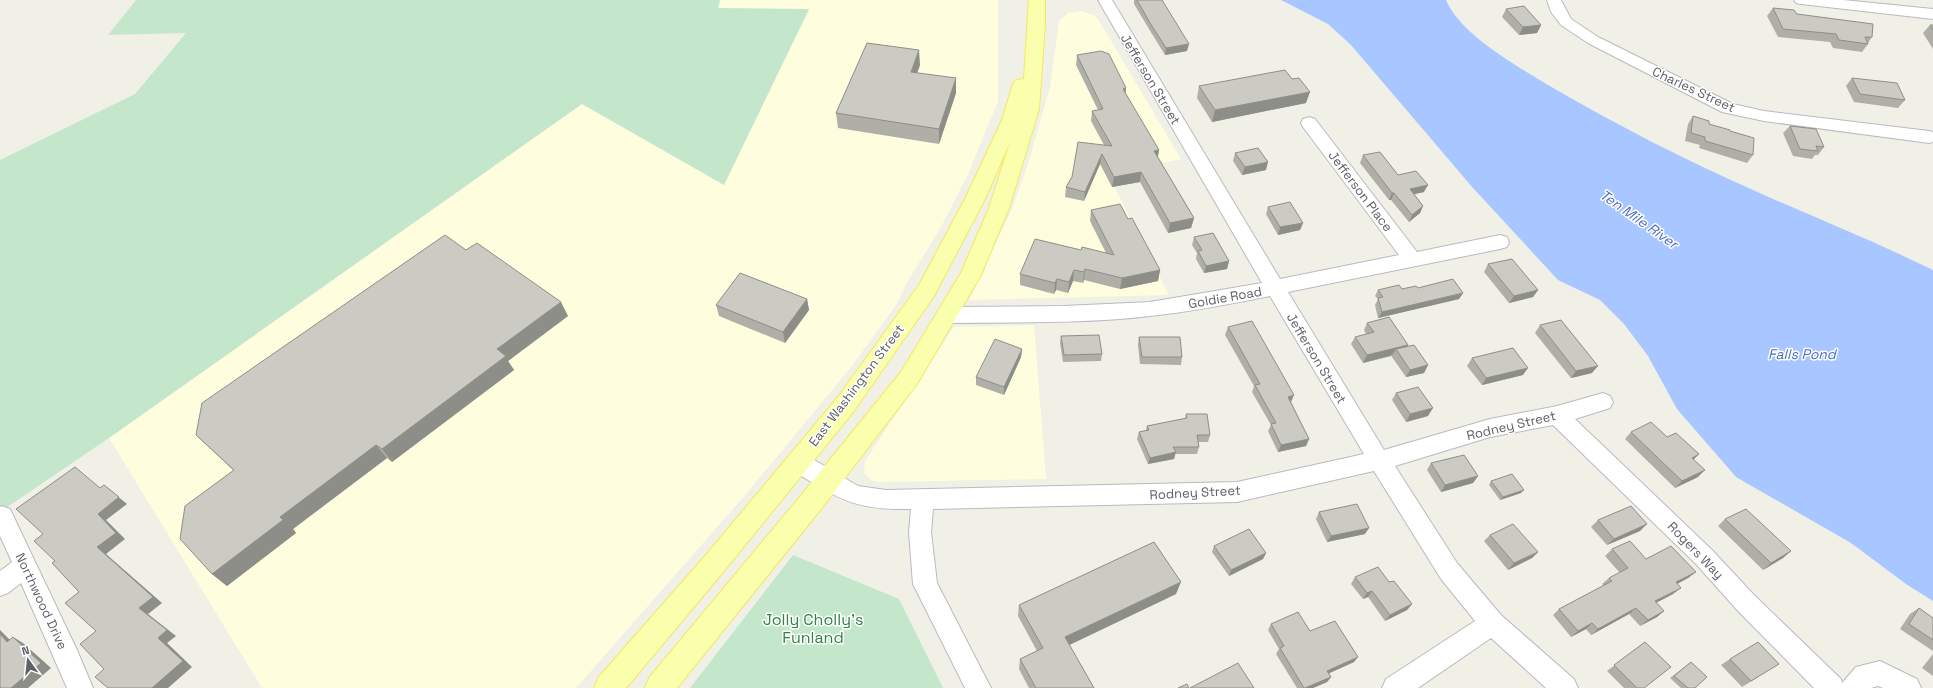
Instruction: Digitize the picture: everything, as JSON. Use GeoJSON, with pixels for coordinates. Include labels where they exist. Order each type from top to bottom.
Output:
{"type":"FeatureCollection","features":[{"type":"Feature","properties":{"kind":"main road","name":"East Washington Street"},"geometry":{"type":"LineString","coordinates":[[659,688],[828,481],[909,378],[970,275],[999,208],[1030,109],[1036,41],[1037,0]]}},
{"type":"Feature","properties":{"kind":"main road","name":"East Washington Street"},"geometry":{"type":"LineString","coordinates":[[608,688],[715,563],[846,404],[927,290],[975,199],[1010,120],[1036,41]]}},
{"type":"Feature","properties":{"kind":"street","name":"Jefferson Street"},"geometry":{"type":"LineString","coordinates":[[1105,0],[1275,288],[1448,571],[1492,623],[1565,688]]}},
{"type":"Feature","properties":{"kind":"street","name":"Charles Street"},"geometry":{"type":"LineString","coordinates":[[1554,0],[1559,12],[1566,22],[1593,40],[1728,108],[1764,116],[1929,137]]}},
{"type":"Feature","properties":{"kind":"street"},"geometry":{"type":"LineString","coordinates":[[1801,0],[1933,14]]}},
{"type":"Feature","properties":{"kind":"street","name":"Jefferson Place"},"geometry":{"type":"LineString","coordinates":[[1309,123],[1412,259]]}},
{"type":"Feature","properties":{"kind":"street","name":"Goldie Road"},"geometry":{"type":"LineString","coordinates":[[946,316],[1064,314],[1150,309],[1223,298],[1500,242]]}},
{"type":"Feature","properties":{"kind":"street","name":"Rodney Street"},"geometry":{"type":"LineString","coordinates":[[798,462],[828,481],[855,495],[886,500],[1237,492],[1379,460],[1490,428],[1557,415],[1603,402]]}},
{"type":"Feature","properties":{"kind":"street","name":"Rogers Way"},"geometry":{"type":"LineString","coordinates":[[1557,415],[1704,557],[1746,603],[1832,688]]}},
{"type":"Feature","properties":{"kind":"street"},"geometry":{"type":"LineString","coordinates":[[923,499],[920,532],[925,584],[978,688]]}},
{"type":"Feature","properties":{"kind":"street","name":"Northwood Drive"},"geometry":{"type":"LineString","coordinates":[[2,516],[68,658],[80,688]]}},
{"type":"Feature","properties":{"kind":"street"},"geometry":{"type":"LineString","coordinates":[[0,585],[25,566]]}},
{"type":"Feature","properties":{"kind":"street"},"geometry":{"type":"LineString","coordinates":[[1395,688],[1416,676],[1492,623]]}},
{"type":"Feature","properties":{"kind":"street"},"geometry":{"type":"LineString","coordinates":[[1853,688],[1864,676],[1880,673],[1908,688]]}},
{"type":"Feature","properties":{"kind":"shaded area"},"geometry":{"type":"Polygon","coordinates":[[[720,0],[998,0],[998,101],[969,172],[941,227],[906,284],[898,302],[852,366],[746,494],[576,688],[262,688],[109,438],[582,104],[724,185],[809,10],[718,8],[720,0]]]}},
{"type":"Feature","properties":{"kind":"shaded area"},"geometry":{"type":"Polygon","coordinates":[[[1081,11],[1094,15],[1098,19],[1181,159],[1108,174],[1169,295],[969,300],[1012,209],[1028,164],[1050,87],[1059,21],[1068,13],[1081,11]]]}},
{"type":"Feature","properties":{"kind":"shaded area"},"geometry":{"type":"Polygon","coordinates":[[[1034,325],[1046,479],[880,482],[873,481],[867,476],[864,472],[865,461],[954,327],[1034,325]]]}},
{"type":"Feature","properties":{"kind":"green space"},"geometry":{"type":"Polygon","coordinates":[[[136,0],[720,0],[718,8],[809,9],[724,185],[582,104],[109,438],[0,512],[0,160],[135,94],[186,33],[108,35],[136,0]]]}},
{"type":"Feature","properties":{"kind":"green space","name":"Jolly Cholly's Funland"},"geometry":{"type":"Polygon","coordinates":[[[793,555],[899,599],[943,688],[690,688],[793,555]]]}},
{"type":"Feature","properties":{"kind":"water","name":"Falls Pond"},"geometry":{"type":"Polygon","coordinates":[[[1281,0],[1446,0],[1454,13],[1478,39],[1510,62],[1579,103],[1702,167],[1933,270],[1933,601],[1906,584],[1851,543],[1736,477],[1677,409],[1648,356],[1624,324],[1600,300],[1558,280],[1473,188],[1351,45],[1328,24],[1281,0]]]}},
{"type":"Feature","properties":{"kind":"building"},"geometry":{"type":"Polygon","coordinates":[[[1137,0],[1162,0],[1189,44],[1166,48],[1137,0]]]}},
{"type":"Feature","properties":{"kind":"building"},"geometry":{"type":"Polygon","coordinates":[[[1524,6],[1541,25],[1523,27],[1506,9],[1524,6]]]}},
{"type":"Feature","properties":{"kind":"building"},"geometry":{"type":"Polygon","coordinates":[[[1773,8],[1794,10],[1797,14],[1873,24],[1872,37],[1865,37],[1868,44],[1839,40],[1836,34],[1783,29],[1773,8]]]}},
{"type":"Feature","properties":{"kind":"building"},"geometry":{"type":"Polygon","coordinates":[[[867,43],[919,50],[911,72],[956,78],[939,129],[836,113],[867,43]]]}},
{"type":"Feature","properties":{"kind":"building"},"geometry":{"type":"Polygon","coordinates":[[[1101,51],[1109,54],[1126,88],[1123,89],[1159,150],[1154,151],[1194,218],[1170,223],[1141,172],[1114,177],[1102,154],[1085,192],[1066,187],[1072,177],[1078,142],[1112,146],[1092,111],[1103,109],[1077,55],[1101,51]]]}},
{"type":"Feature","properties":{"kind":"building"},"geometry":{"type":"Polygon","coordinates":[[[1285,70],[1292,79],[1299,78],[1310,92],[1215,110],[1199,86],[1285,70]]]}},
{"type":"Feature","properties":{"kind":"building"},"geometry":{"type":"Polygon","coordinates":[[[1852,78],[1897,83],[1905,100],[1860,94],[1852,78]]]}},
{"type":"Feature","properties":{"kind":"building"},"geometry":{"type":"Polygon","coordinates":[[[1693,116],[1709,121],[1709,124],[1754,138],[1753,155],[1705,141],[1705,137],[1691,133],[1693,116]]]}},
{"type":"Feature","properties":{"kind":"building"},"geometry":{"type":"Polygon","coordinates":[[[1790,126],[1816,129],[1824,147],[1816,146],[1818,151],[1800,149],[1790,126]]]}},
{"type":"Feature","properties":{"kind":"building"},"geometry":{"type":"Polygon","coordinates":[[[1258,148],[1268,162],[1245,167],[1235,153],[1258,148]]]}},
{"type":"Feature","properties":{"kind":"building"},"geometry":{"type":"Polygon","coordinates":[[[1380,152],[1398,175],[1416,171],[1428,185],[1410,189],[1423,206],[1412,215],[1394,193],[1392,193],[1363,155],[1380,152]]]}},
{"type":"Feature","properties":{"kind":"building"},"geometry":{"type":"Polygon","coordinates":[[[1290,202],[1303,223],[1280,227],[1268,207],[1290,202]]]}},
{"type":"Feature","properties":{"kind":"building"},"geometry":{"type":"Polygon","coordinates":[[[1120,204],[1128,219],[1132,218],[1160,270],[1122,278],[1085,269],[1084,272],[1074,270],[1069,282],[1057,279],[1055,283],[1020,274],[1035,239],[1081,250],[1082,247],[1114,255],[1091,210],[1120,204]]]}},
{"type":"Feature","properties":{"kind":"building"},"geometry":{"type":"Polygon","coordinates":[[[1213,233],[1229,261],[1206,266],[1198,251],[1202,250],[1194,237],[1213,233]]]}},
{"type":"Feature","properties":{"kind":"building"},"geometry":{"type":"Polygon","coordinates":[[[445,235],[466,250],[477,243],[561,302],[497,349],[506,356],[382,449],[376,445],[280,517],[283,520],[212,574],[180,539],[185,506],[234,470],[196,435],[202,403],[445,235]]]}},
{"type":"Feature","properties":{"kind":"building"},"geometry":{"type":"Polygon","coordinates":[[[1512,259],[1538,290],[1514,296],[1488,264],[1512,259]]]}},
{"type":"Feature","properties":{"kind":"building"},"geometry":{"type":"Polygon","coordinates":[[[740,273],[807,299],[783,332],[716,305],[740,273]]]}},
{"type":"Feature","properties":{"kind":"building"},"geometry":{"type":"Polygon","coordinates":[[[1453,279],[1463,293],[1382,312],[1378,298],[1383,297],[1378,290],[1399,285],[1402,289],[1416,286],[1418,288],[1453,279]]]}},
{"type":"Feature","properties":{"kind":"building"},"geometry":{"type":"Polygon","coordinates":[[[1389,317],[1408,345],[1367,355],[1355,337],[1374,332],[1367,323],[1389,317]]]}},
{"type":"Feature","properties":{"kind":"building"},"geometry":{"type":"Polygon","coordinates":[[[1561,320],[1598,366],[1576,371],[1540,325],[1561,320]]]}},
{"type":"Feature","properties":{"kind":"building"},"geometry":{"type":"Polygon","coordinates":[[[1252,321],[1294,395],[1288,397],[1309,439],[1281,445],[1271,424],[1276,423],[1255,385],[1260,384],[1228,327],[1252,321]]]}},
{"type":"Feature","properties":{"kind":"building"},"geometry":{"type":"Polygon","coordinates":[[[1099,335],[1102,354],[1064,355],[1061,336],[1099,335]]]}},
{"type":"Feature","properties":{"kind":"building"},"geometry":{"type":"Polygon","coordinates":[[[1139,337],[1180,337],[1182,357],[1142,357],[1139,337]]]}},
{"type":"Feature","properties":{"kind":"building"},"geometry":{"type":"Polygon","coordinates":[[[995,339],[1022,349],[1004,387],[976,377],[995,339]]]}},
{"type":"Feature","properties":{"kind":"building"},"geometry":{"type":"Polygon","coordinates":[[[1414,345],[1428,365],[1410,370],[1396,349],[1414,345]]]}},
{"type":"Feature","properties":{"kind":"building"},"geometry":{"type":"Polygon","coordinates":[[[1513,348],[1528,368],[1486,378],[1472,358],[1513,348]]]}},
{"type":"Feature","properties":{"kind":"building"},"geometry":{"type":"Polygon","coordinates":[[[1418,387],[1433,408],[1410,414],[1396,393],[1418,387]]]}},
{"type":"Feature","properties":{"kind":"building"},"geometry":{"type":"Polygon","coordinates":[[[1186,414],[1207,414],[1210,435],[1197,435],[1199,447],[1173,447],[1176,452],[1150,458],[1139,432],[1149,430],[1147,426],[1187,418],[1186,414]]]}},
{"type":"Feature","properties":{"kind":"building"},"geometry":{"type":"Polygon","coordinates":[[[1651,422],[1667,437],[1676,433],[1699,454],[1692,458],[1705,470],[1682,481],[1631,432],[1651,422]]]}},
{"type":"Feature","properties":{"kind":"building"},"geometry":{"type":"Polygon","coordinates":[[[1464,455],[1478,476],[1445,485],[1431,463],[1464,455]]]}},
{"type":"Feature","properties":{"kind":"building"},"geometry":{"type":"Polygon","coordinates":[[[75,467],[100,488],[104,485],[119,497],[98,514],[116,533],[97,547],[153,597],[139,608],[167,630],[158,638],[183,661],[152,688],[108,688],[95,677],[104,669],[80,644],[96,631],[65,603],[79,592],[52,563],[55,561],[34,541],[43,534],[16,509],[75,467]]]}},
{"type":"Feature","properties":{"kind":"building"},"geometry":{"type":"Polygon","coordinates":[[[1512,474],[1524,490],[1503,497],[1491,481],[1512,474]]]}},
{"type":"Feature","properties":{"kind":"building"},"geometry":{"type":"Polygon","coordinates":[[[1357,504],[1369,528],[1331,536],[1319,512],[1357,504]]]}},
{"type":"Feature","properties":{"kind":"building"},"geometry":{"type":"Polygon","coordinates":[[[1631,506],[1647,524],[1614,539],[1598,520],[1631,506]]]}},
{"type":"Feature","properties":{"kind":"building"},"geometry":{"type":"Polygon","coordinates":[[[1746,509],[1791,551],[1771,563],[1725,519],[1746,509]]]}},
{"type":"Feature","properties":{"kind":"building"},"geometry":{"type":"Polygon","coordinates":[[[1513,524],[1538,552],[1514,563],[1490,535],[1513,524]]]}},
{"type":"Feature","properties":{"kind":"building"},"geometry":{"type":"Polygon","coordinates":[[[1249,529],[1266,553],[1231,570],[1214,546],[1249,529]]]}},
{"type":"Feature","properties":{"kind":"building"},"geometry":{"type":"Polygon","coordinates":[[[1630,541],[1646,559],[1671,546],[1696,572],[1676,582],[1681,588],[1655,601],[1664,611],[1648,620],[1636,608],[1598,629],[1592,623],[1578,631],[1559,609],[1612,581],[1609,578],[1628,568],[1612,549],[1630,541]]]}},
{"type":"Feature","properties":{"kind":"building"},"geometry":{"type":"Polygon","coordinates":[[[1154,542],[1181,582],[1065,637],[1094,688],[1036,688],[1020,659],[1043,648],[1019,605],[1154,542]]]}},
{"type":"Feature","properties":{"kind":"building"},"geometry":{"type":"Polygon","coordinates":[[[1378,567],[1389,582],[1394,581],[1412,604],[1390,615],[1372,591],[1367,593],[1355,577],[1378,567]]]}},
{"type":"Feature","properties":{"kind":"building"},"geometry":{"type":"Polygon","coordinates":[[[1919,608],[1933,618],[1933,640],[1909,624],[1919,608]]]}},
{"type":"Feature","properties":{"kind":"building"},"geometry":{"type":"Polygon","coordinates":[[[1298,612],[1310,631],[1335,621],[1358,657],[1327,671],[1331,677],[1305,688],[1280,648],[1284,646],[1271,624],[1298,612]]]}},
{"type":"Feature","properties":{"kind":"building"},"geometry":{"type":"Polygon","coordinates":[[[0,634],[7,642],[13,637],[41,663],[11,688],[0,688],[0,634]]]}},
{"type":"Feature","properties":{"kind":"building"},"geometry":{"type":"Polygon","coordinates":[[[1645,642],[1671,667],[1644,688],[1637,688],[1614,665],[1645,642]]]}},
{"type":"Feature","properties":{"kind":"building"},"geometry":{"type":"Polygon","coordinates":[[[1758,642],[1779,664],[1751,681],[1730,659],[1758,642]]]}},
{"type":"Feature","properties":{"kind":"building"},"geometry":{"type":"Polygon","coordinates":[[[1691,662],[1707,677],[1695,688],[1688,688],[1674,676],[1691,662]]]}},
{"type":"Feature","properties":{"kind":"building"},"geometry":{"type":"Polygon","coordinates":[[[1238,663],[1254,688],[1190,688],[1238,663]]]}},
{"type":"Feature","properties":{"kind":"building"},"geometry":{"type":"Polygon","coordinates":[[[1187,684],[1189,688],[1178,688],[1187,684]]]}},
{"type":"Feature","properties":{"kind":"water label","name":"Ten Mile River"},"geometry":{"type":"Point","coordinates":[1639,219]}}]}
